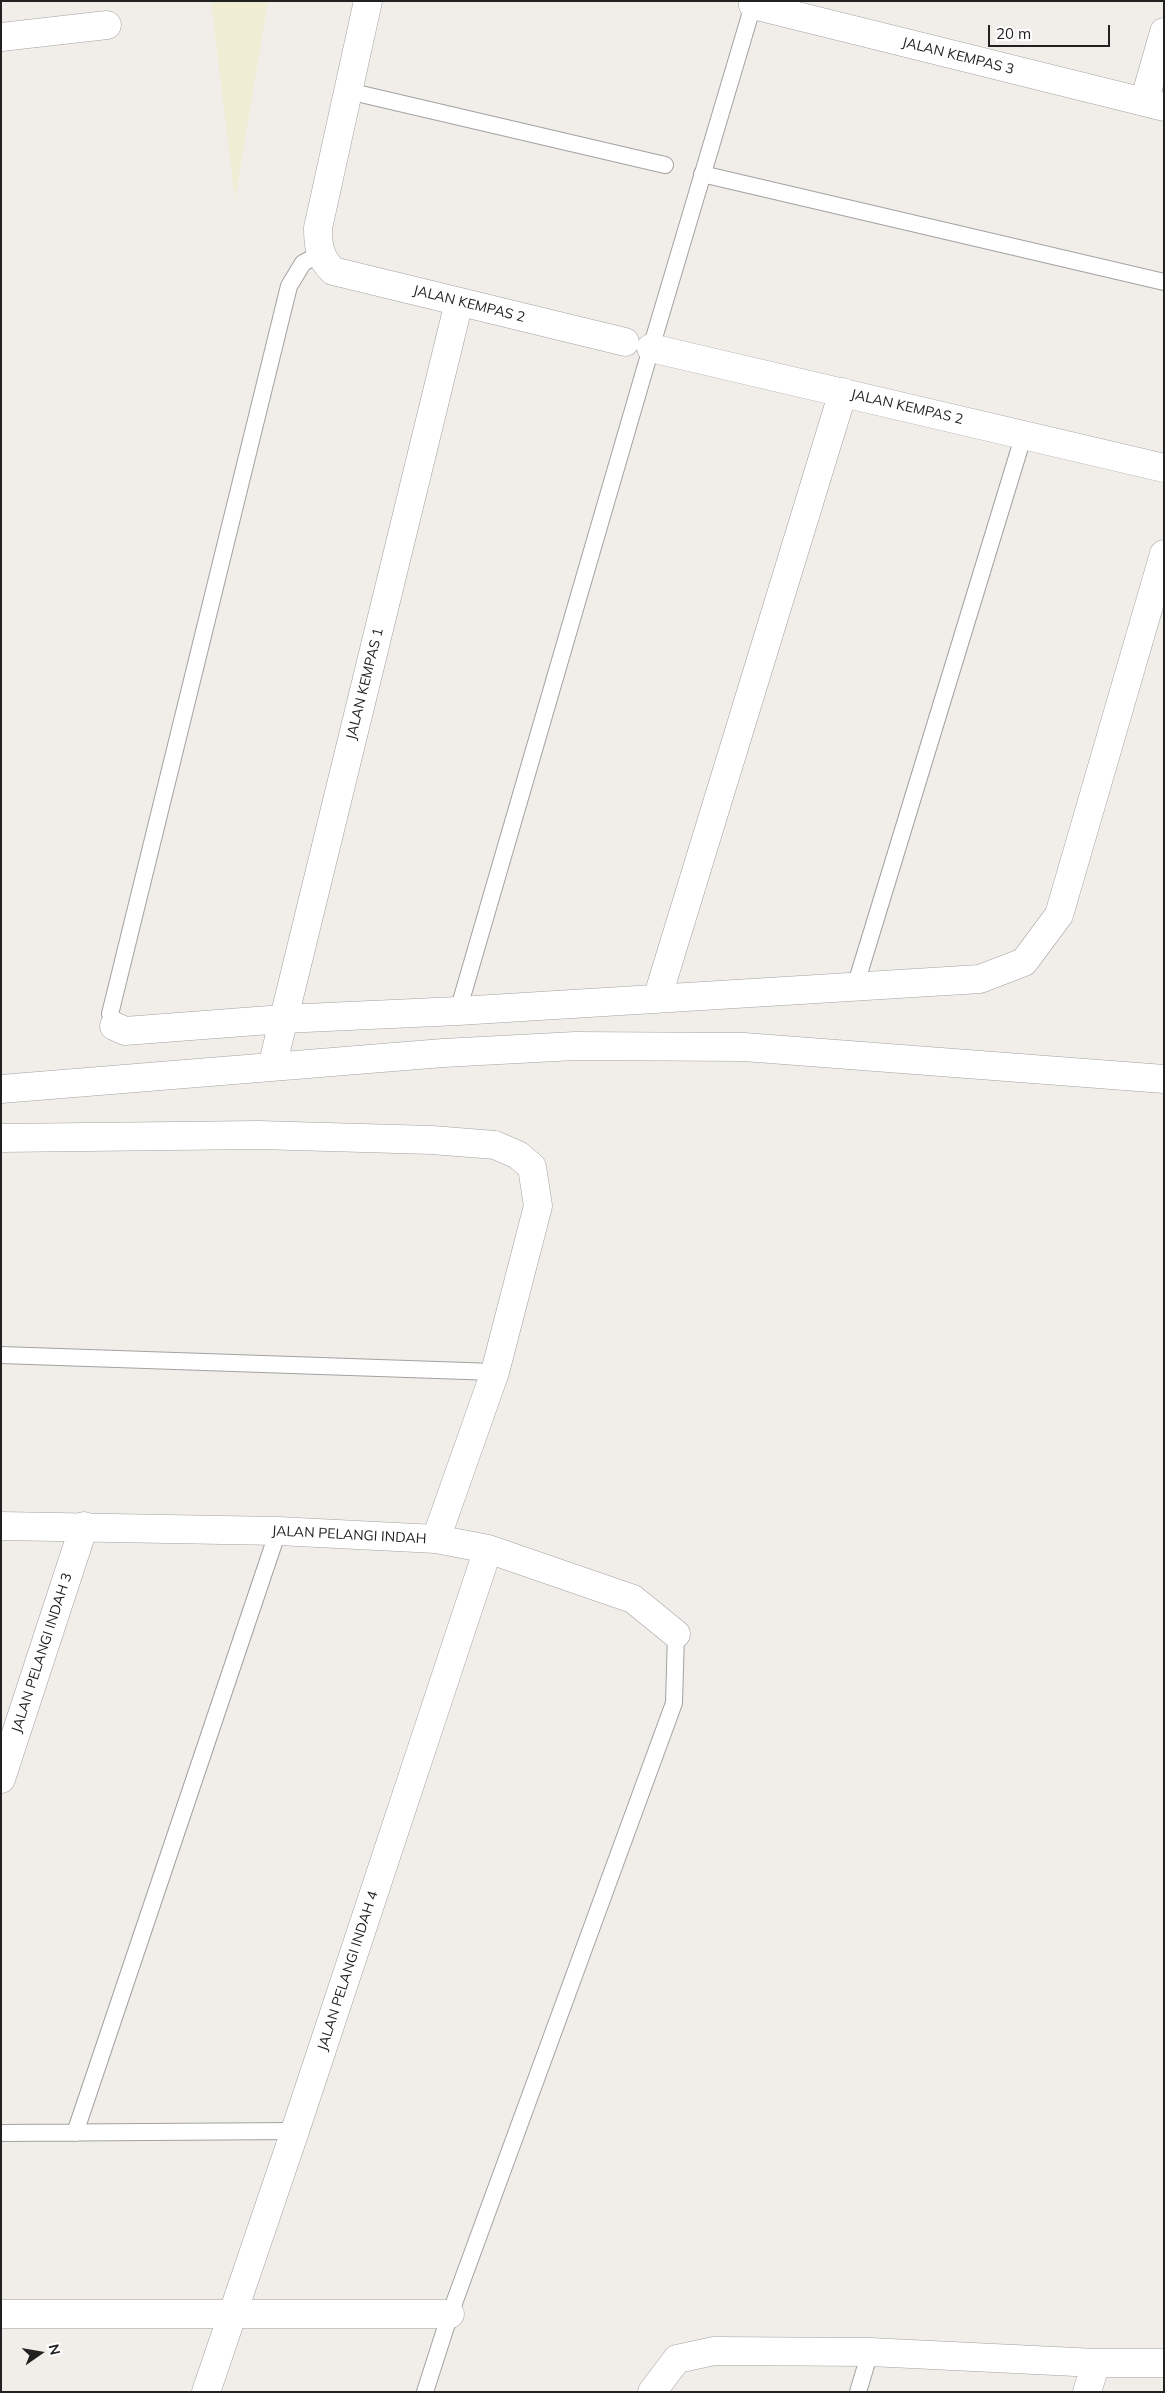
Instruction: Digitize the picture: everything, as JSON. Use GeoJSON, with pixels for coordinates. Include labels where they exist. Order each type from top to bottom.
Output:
{"type":"FeatureCollection","features":[{"type":"Feature","properties":{"kind":"street"},"geometry":{"type":"LineString","coordinates":[[320,254],[318,228],[368,1]]}},
{"type":"Feature","properties":{"kind":"street","name":"JALAN KEMPAS 3"},"geometry":{"type":"LineString","coordinates":[[753,5],[1154,104]]}},
{"type":"Feature","properties":{"kind":"street"},"geometry":{"type":"LineString","coordinates":[[1,37],[107,25]]}},
{"type":"Feature","properties":{"kind":"street"},"geometry":{"type":"LineString","coordinates":[[1154,104],[1164,32]]}},
{"type":"Feature","properties":{"kind":"street","name":"JALAN KEMPAS 2"},"geometry":{"type":"LineString","coordinates":[[320,254],[333,271],[638,345],[1164,468]]}},
{"type":"Feature","properties":{"kind":"street","name":"JALAN KEMPAS 1"},"geometry":{"type":"LineString","coordinates":[[272,1067],[459,302]]}},
{"type":"Feature","properties":{"kind":"street"},"geometry":{"type":"LineString","coordinates":[[657,999],[843,392]]}},
{"type":"Feature","properties":{"kind":"street"},"geometry":{"type":"LineString","coordinates":[[114,1026],[125,1031],[283,1019],[458,1011],[980,979],[1024,962],[1059,915],[1164,554]]}},
{"type":"Feature","properties":{"kind":"street"},"geometry":{"type":"LineString","coordinates":[[1,1089],[443,1053],[576,1046],[744,1047],[1164,1079]]}},
{"type":"Feature","properties":{"kind":"street"},"geometry":{"type":"LineString","coordinates":[[1,1138],[258,1135],[432,1140],[494,1145],[518,1155],[532,1167],[538,1206],[495,1372],[436,1539]]}},
{"type":"Feature","properties":{"kind":"street","name":"JALAN PELANGI INDAH"},"geometry":{"type":"LineString","coordinates":[[1,1526],[278,1531],[436,1539],[488,1549],[633,1599],[676,1634]]}},
{"type":"Feature","properties":{"kind":"street","name":"JALAN PELANGI INDAH 3"},"geometry":{"type":"LineString","coordinates":[[1,1780],[84,1526]]}},
{"type":"Feature","properties":{"kind":"street","name":"JALAN PELANGI INDAH 4"},"geometry":{"type":"LineString","coordinates":[[206,2392],[295,2131],[488,1549]]}},
{"type":"Feature","properties":{"kind":"street"},"geometry":{"type":"LineString","coordinates":[[1,2314],[232,2312],[450,2314]]}},
{"type":"Feature","properties":{"kind":"street"},"geometry":{"type":"LineString","coordinates":[[652,2392],[677,2359],[714,2350],[870,2352],[1096,2362],[1164,2363]]}},
{"type":"Feature","properties":{"kind":"street"},"geometry":{"type":"LineString","coordinates":[[1087,2392],[1096,2362]]}},
{"type":"Feature","properties":{"kind":"lane"},"geometry":{"type":"LineString","coordinates":[[458,1011],[638,345],[702,174],[753,5]]}},
{"type":"Feature","properties":{"kind":"lane"},"geometry":{"type":"LineString","coordinates":[[348,91],[665,165]]}},
{"type":"Feature","properties":{"kind":"lane"},"geometry":{"type":"LineString","coordinates":[[702,174],[1164,282]]}},
{"type":"Feature","properties":{"kind":"lane"},"geometry":{"type":"LineString","coordinates":[[114,1026],[110,1014],[288,286],[303,263],[320,254]]}},
{"type":"Feature","properties":{"kind":"lane"},"geometry":{"type":"LineString","coordinates":[[855,987],[1024,434]]}},
{"type":"Feature","properties":{"kind":"lane"},"geometry":{"type":"LineString","coordinates":[[1,1355],[495,1372]]}},
{"type":"Feature","properties":{"kind":"lane"},"geometry":{"type":"LineString","coordinates":[[75,2133],[278,1531]]}},
{"type":"Feature","properties":{"kind":"lane"},"geometry":{"type":"LineString","coordinates":[[425,2392],[450,2314],[674,1703],[676,1634]]}},
{"type":"Feature","properties":{"kind":"lane"},"geometry":{"type":"LineString","coordinates":[[1,2133],[295,2131]]}},
{"type":"Feature","properties":{"kind":"lane"},"geometry":{"type":"LineString","coordinates":[[858,2392],[870,2352]]}},
{"type":"Feature","properties":{"kind":"shaded area"},"geometry":{"type":"Polygon","coordinates":[[[211,1],[268,1],[235,199],[211,1]]]}}]}
